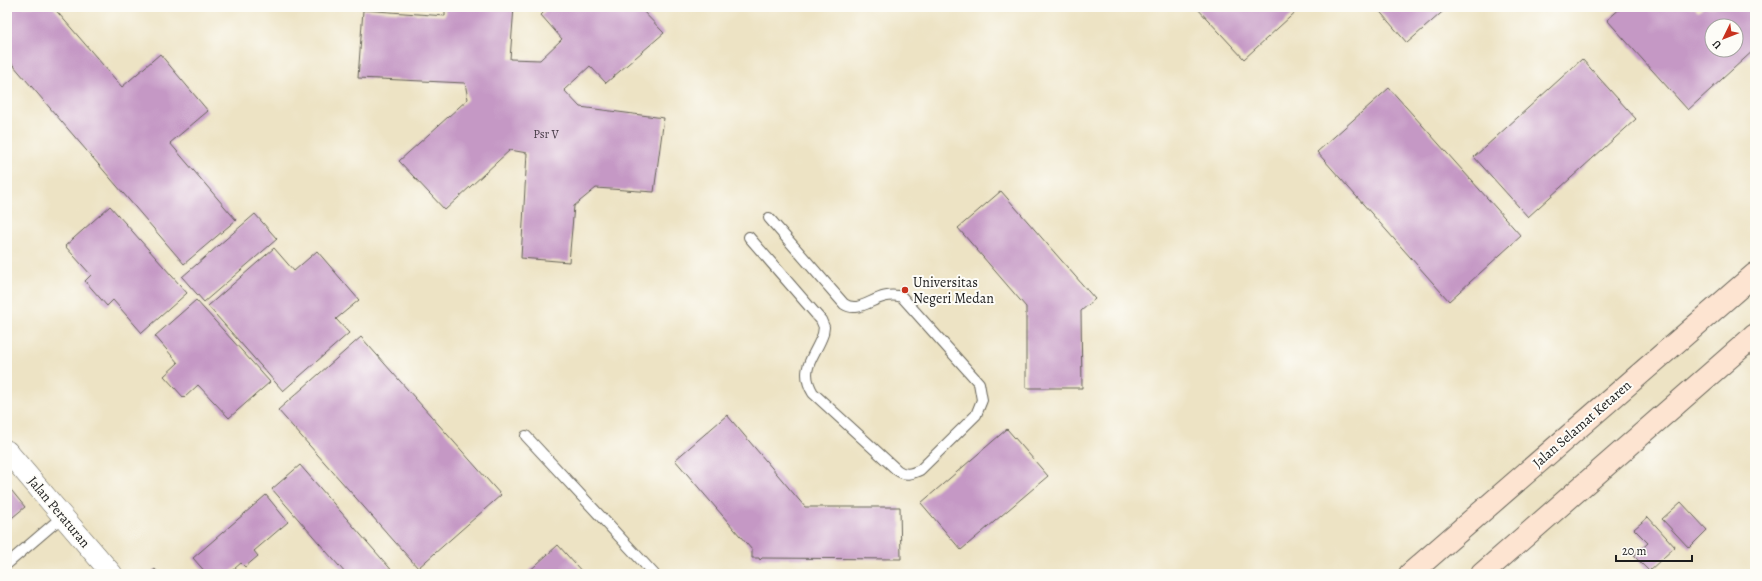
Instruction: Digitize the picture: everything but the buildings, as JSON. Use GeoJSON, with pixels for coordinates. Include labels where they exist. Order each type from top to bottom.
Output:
{"type":"FeatureCollection","features":[{"type":"Feature","properties":{"kind":"street","name":"Jalan Selamat Ketaren"},"geometry":{"type":"LineString","coordinates":[[1410,574],[1755,274]]}},
{"type":"Feature","properties":{"kind":"street"},"geometry":{"type":"LineString","coordinates":[[1482,574],[1755,335]]}},
{"type":"Feature","properties":{"kind":"street","name":"Jalan Peraturan"},"geometry":{"type":"LineString","coordinates":[[7,450],[112,574]]}},
{"type":"Feature","properties":{"kind":"lane"},"geometry":{"type":"LineString","coordinates":[[749,237],[821,320],[824,327],[823,334],[806,370],[808,385],[813,393],[897,470],[908,474],[920,470],[976,415],[982,400],[979,383],[902,297],[890,294],[856,308],[848,307],[844,304],[769,218]]}},
{"type":"Feature","properties":{"kind":"lane"},"geometry":{"type":"LineString","coordinates":[[526,436],[654,574]]}},
{"type":"Feature","properties":{"kind":"lane"},"geometry":{"type":"LineString","coordinates":[[7,564],[63,516]]}},
{"type":"Feature","properties":{"kind":"place","name":"Universitas Negeri Medan"},"geometry":{"type":"Point","coordinates":[905,290]}}]}
